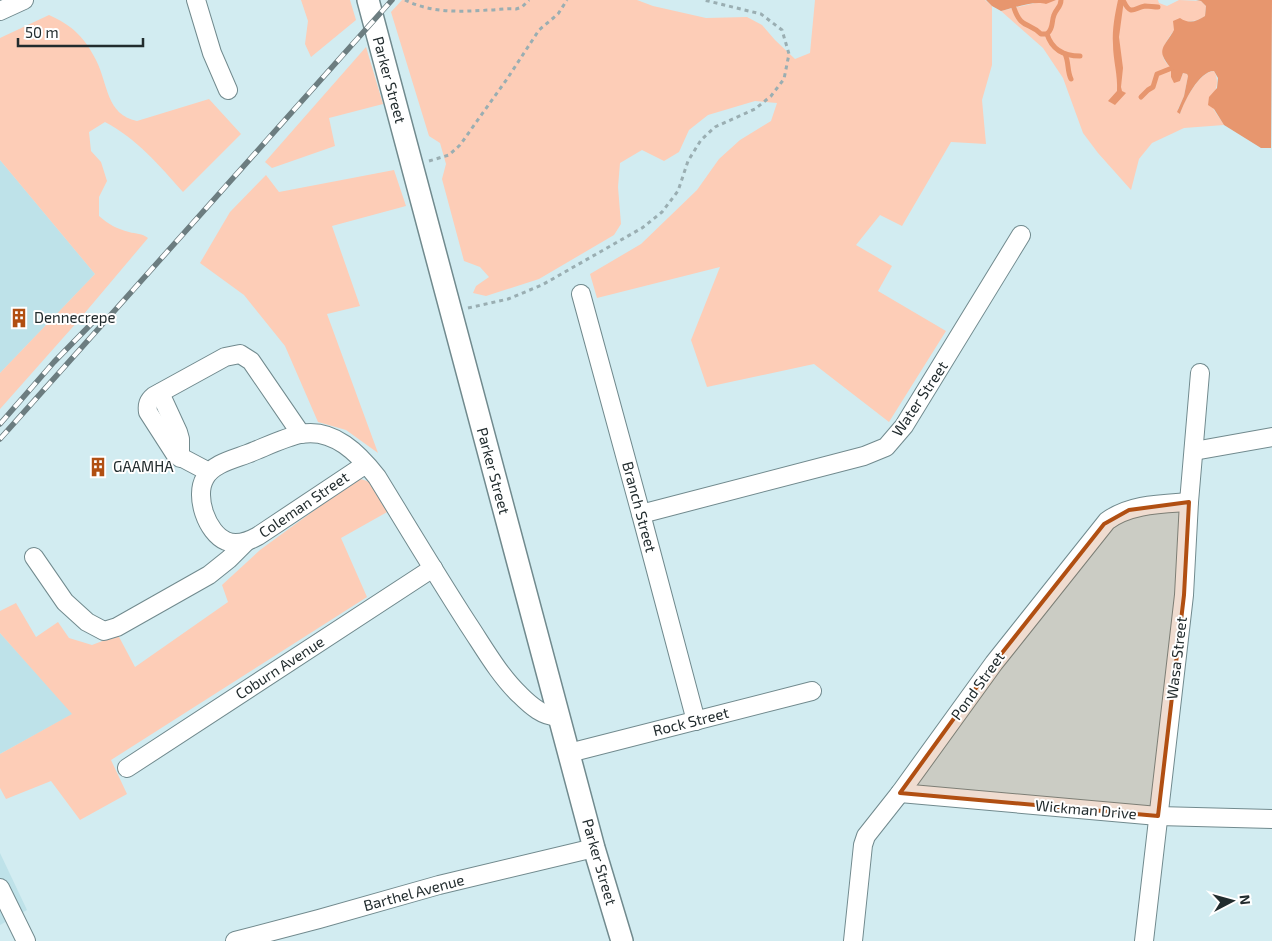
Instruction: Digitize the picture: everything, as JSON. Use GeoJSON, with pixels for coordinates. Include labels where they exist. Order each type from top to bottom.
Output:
{"type":"FeatureCollection","features":[{"type":"Feature","properties":{"kind":"main road","name":"Parker Street"},"geometry":{"type":"LineString","coordinates":[[368,0],[594,848],[622,941]]}},
{"type":"Feature","properties":{"kind":"street"},"geometry":{"type":"LineString","coordinates":[[0,11],[24,0]]}},
{"type":"Feature","properties":{"kind":"street"},"geometry":{"type":"LineString","coordinates":[[196,0],[212,53],[228,90]]}},
{"type":"Feature","properties":{"kind":"street","name":"Water Street"},"geometry":{"type":"LineString","coordinates":[[642,514],[864,456],[886,446],[904,426],[1021,235]]}},
{"type":"Feature","properties":{"kind":"street","name":"Branch Street"},"geometry":{"type":"LineString","coordinates":[[581,294],[642,514],[696,721]]}},
{"type":"Feature","properties":{"kind":"street"},"geometry":{"type":"LineString","coordinates":[[209,472],[180,458],[170,449],[148,412],[147,406],[149,400],[160,392],[225,357],[240,354],[251,361],[301,434]]}},
{"type":"Feature","properties":{"kind":"street","name":"Wasa Street"},"geometry":{"type":"LineString","coordinates":[[1144,941],[1184,595],[1189,502],[1200,373]]}},
{"type":"Feature","properties":{"kind":"street","name":"Coleman Street"},"geometry":{"type":"LineString","coordinates":[[366,464],[258,536],[246,542],[232,543],[225,541],[207,520],[202,507],[200,496],[204,479],[209,472],[225,463],[301,434],[318,434],[339,441],[351,449],[366,464],[377,477],[503,676],[532,706],[550,716],[559,716]]}},
{"type":"Feature","properties":{"kind":"street"},"geometry":{"type":"LineString","coordinates":[[1194,451],[1272,437]]}},
{"type":"Feature","properties":{"kind":"street","name":"Pond Street"},"geometry":{"type":"LineString","coordinates":[[853,941],[863,842],[994,663],[1104,524],[1118,514],[1129,510],[1154,505],[1189,502]]}},
{"type":"Feature","properties":{"kind":"street"},"geometry":{"type":"LineString","coordinates":[[34,557],[65,602],[87,622],[104,631],[117,627],[209,575],[246,542]]}},
{"type":"Feature","properties":{"kind":"street","name":"Coburn Avenue"},"geometry":{"type":"LineString","coordinates":[[126,768],[433,568]]}},
{"type":"Feature","properties":{"kind":"street","name":"Rock Street"},"geometry":{"type":"LineString","coordinates":[[569,753],[812,691]]}},
{"type":"Feature","properties":{"kind":"street","name":"Wickman Drive"},"geometry":{"type":"LineString","coordinates":[[900,793],[1158,816],[1272,819]]}},
{"type":"Feature","properties":{"kind":"street","name":"Barthel Avenue"},"geometry":{"type":"LineString","coordinates":[[235,941],[319,920],[439,885],[594,848]]}},
{"type":"Feature","properties":{"kind":"street"},"geometry":{"type":"LineString","coordinates":[[0,888],[26,941]]}},
{"type":"Feature","properties":{"kind":"path"},"geometry":{"type":"LineString","coordinates":[[405,0],[415,5],[438,11],[465,12],[516,10],[522,7],[528,0]]}},
{"type":"Feature","properties":{"kind":"path"},"geometry":{"type":"LineString","coordinates":[[412,166],[449,155],[460,145],[539,30],[558,14],[567,0]]}},
{"type":"Feature","properties":{"kind":"path"},"geometry":{"type":"LineString","coordinates":[[451,312],[508,299],[542,285],[642,228],[662,212],[678,191],[688,161],[700,140],[715,127],[755,108],[771,96],[784,79],[789,54],[782,30],[762,14],[704,0]]}},
{"type":"Feature","properties":{"kind":"highlighted area"},"geometry":{"type":"Polygon","coordinates":[[[1189,502],[1184,595],[1158,816],[900,793],[994,663],[1104,524],[1129,510],[1189,502]]]}},
{"type":"Feature","properties":{"kind":"shaded area"},"geometry":{"type":"Polygon","coordinates":[[[301,0],[350,0],[356,20],[311,57],[305,44],[308,21],[301,0]]]}},
{"type":"Feature","properties":{"kind":"shaded area"},"geometry":{"type":"Polygon","coordinates":[[[402,0],[637,0],[653,6],[706,18],[747,17],[762,25],[795,59],[810,53],[815,0],[985,0],[992,6],[992,65],[982,100],[986,144],[951,142],[902,226],[880,215],[856,245],[892,266],[878,291],[946,331],[889,422],[814,364],[707,387],[691,340],[720,267],[597,298],[590,274],[641,244],[697,190],[719,159],[740,140],[771,121],[777,103],[755,101],[708,115],[689,130],[679,152],[664,161],[642,150],[620,163],[618,187],[621,224],[614,235],[539,279],[486,296],[473,293],[476,286],[489,277],[480,267],[464,261],[442,179],[446,164],[440,143],[429,136],[391,12],[402,0]]]}},
{"type":"Feature","properties":{"kind":"shaded area"},"geometry":{"type":"Polygon","coordinates":[[[986,0],[1056,0],[1046,4],[1030,4],[1001,11],[986,0]]]}},
{"type":"Feature","properties":{"kind":"shaded area"},"geometry":{"type":"Polygon","coordinates":[[[1056,0],[1158,0],[1159,3],[1167,6],[1179,0],[1201,1],[1206,6],[1205,16],[1178,27],[1169,37],[1163,54],[1165,61],[1172,68],[1171,77],[1180,81],[1183,73],[1188,76],[1184,96],[1178,109],[1180,114],[1185,102],[1198,82],[1203,76],[1214,71],[1217,82],[1213,105],[1214,110],[1224,125],[1184,128],[1152,143],[1139,159],[1131,190],[1083,133],[1063,78],[1043,48],[1001,11],[1056,0]]]}},
{"type":"Feature","properties":{"kind":"shaded area"},"geometry":{"type":"Polygon","coordinates":[[[1118,0],[1124,0],[1119,37],[1123,68],[1121,87],[1122,91],[1126,93],[1115,105],[1108,101],[1117,91],[1113,38],[1118,0]]]}},
{"type":"Feature","properties":{"kind":"shaded area"},"geometry":{"type":"Polygon","coordinates":[[[1196,0],[1272,0],[1271,148],[1261,148],[1224,125],[1214,109],[1208,105],[1209,97],[1217,88],[1218,78],[1214,71],[1208,72],[1198,81],[1180,114],[1177,112],[1184,96],[1188,76],[1183,73],[1180,81],[1174,83],[1171,77],[1171,68],[1163,57],[1162,52],[1164,45],[1174,30],[1173,21],[1180,18],[1192,22],[1205,16],[1206,6],[1201,1],[1196,0]]]}},
{"type":"Feature","properties":{"kind":"shaded area"},"geometry":{"type":"Polygon","coordinates":[[[49,15],[65,23],[87,45],[100,69],[109,97],[119,112],[127,118],[137,121],[209,99],[241,134],[183,192],[147,153],[117,129],[105,122],[89,132],[91,151],[101,162],[107,181],[99,197],[99,216],[117,228],[141,234],[148,238],[0,409],[0,373],[95,274],[0,160],[0,38],[49,15]]]}},
{"type":"Feature","properties":{"kind":"shaded area"},"geometry":{"type":"Polygon","coordinates":[[[366,47],[383,104],[329,118],[335,146],[272,168],[265,162],[366,47]]]}},
{"type":"Feature","properties":{"kind":"shaded area"},"geometry":{"type":"Polygon","coordinates":[[[0,160],[95,274],[0,373],[0,160]]]}},
{"type":"Feature","properties":{"kind":"shaded area"},"geometry":{"type":"Polygon","coordinates":[[[394,170],[406,206],[332,226],[360,306],[327,314],[378,453],[346,430],[318,422],[285,346],[244,295],[200,263],[230,212],[266,175],[279,192],[394,170]]]}},
{"type":"Feature","properties":{"kind":"shaded area"},"geometry":{"type":"Polygon","coordinates":[[[357,479],[364,480],[373,485],[389,511],[341,538],[367,597],[111,760],[127,794],[80,820],[51,781],[6,799],[0,788],[0,754],[72,714],[0,633],[0,611],[16,603],[36,637],[58,622],[69,638],[92,645],[118,635],[135,667],[228,602],[222,585],[260,550],[357,479]]]}},
{"type":"Feature","properties":{"kind":"shaded area"},"geometry":{"type":"Polygon","coordinates":[[[0,633],[73,714],[0,754],[0,633]]]}},
{"type":"Feature","properties":{"kind":"shaded area"},"geometry":{"type":"Polygon","coordinates":[[[0,853],[27,910],[0,925],[0,853]]]}},
{"type":"Feature","properties":{"kind":"waterway"},"geometry":{"type":"LineString","coordinates":[[1061,0],[1054,15],[1051,29],[1047,34],[1049,40],[1059,51],[1069,55],[1080,56]]}},
{"type":"Feature","properties":{"kind":"waterway"},"geometry":{"type":"LineString","coordinates":[[1124,2],[1131,10],[1145,6],[1158,7]]}},
{"type":"Feature","properties":{"kind":"waterway"},"geometry":{"type":"LineString","coordinates":[[1014,8],[1022,22],[1041,34],[1047,34]]}},
{"type":"Feature","properties":{"kind":"waterway"},"geometry":{"type":"LineString","coordinates":[[1065,54],[1071,79]]}},
{"type":"Feature","properties":{"kind":"waterway"},"geometry":{"type":"LineString","coordinates":[[1141,97],[1153,87],[1157,74],[1172,68]]}},
{"type":"Feature","properties":{"kind":"railway"},"geometry":{"type":"LineString","coordinates":[[0,439],[392,0]]}},
{"type":"Feature","properties":{"kind":"railway"},"geometry":{"type":"LineString","coordinates":[[0,424],[54,362],[98,317]]}},
{"type":"Feature","properties":{"kind":"place","name":"Dennecrepe"},"geometry":{"type":"Point","coordinates":[19,318]}},
{"type":"Feature","properties":{"kind":"place","name":"GAAMHA"},"geometry":{"type":"Point","coordinates":[98,467]}}]}
